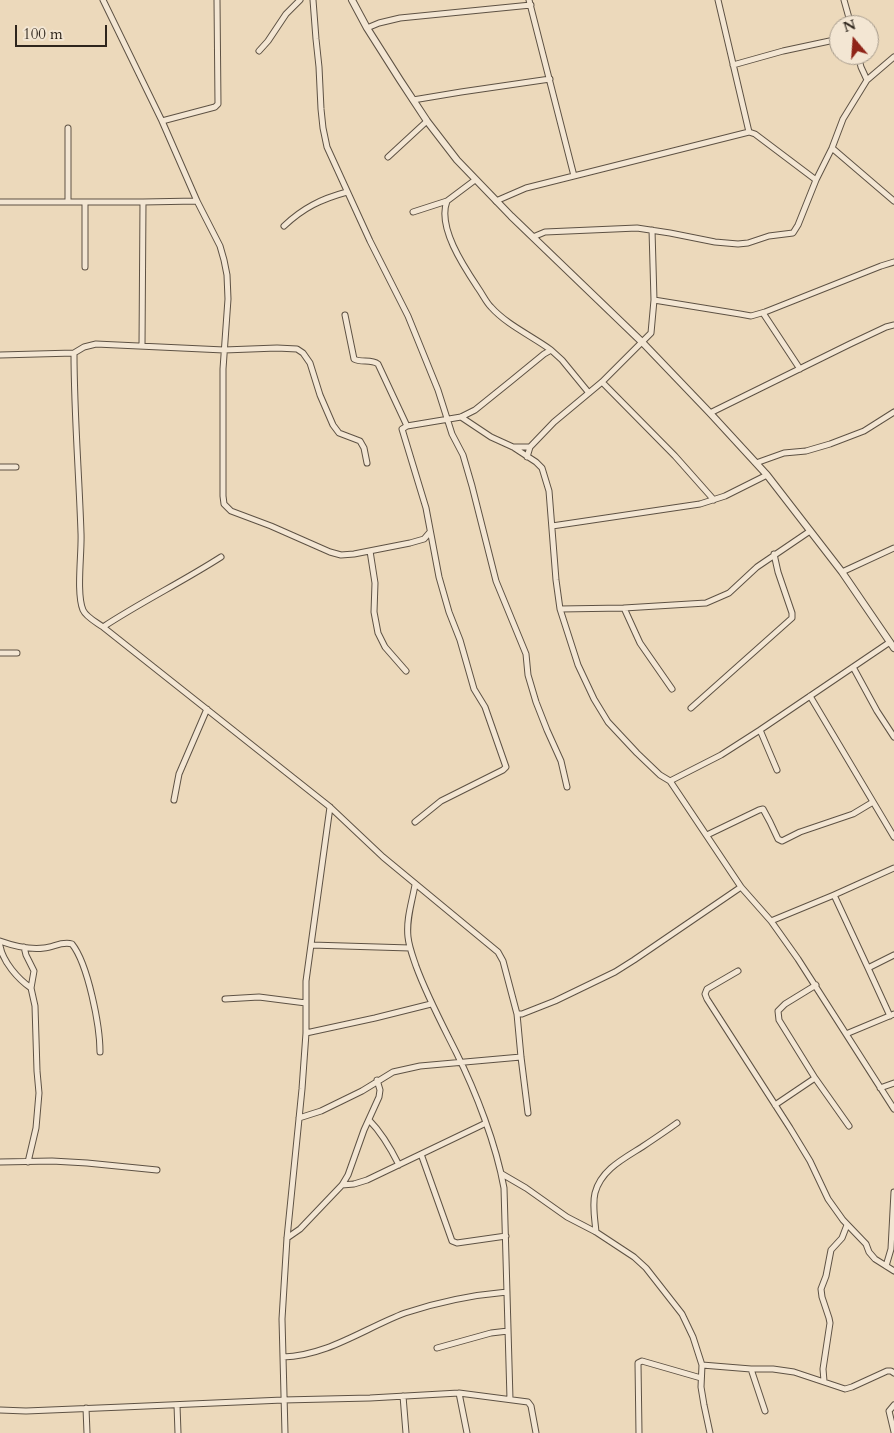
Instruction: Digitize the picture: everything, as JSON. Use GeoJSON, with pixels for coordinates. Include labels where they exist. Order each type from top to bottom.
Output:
{"type":"FeatureCollection","features":[{"type":"Feature","properties":{"kind":"street"},"geometry":{"type":"LineString","coordinates":[[103,0],[162,121],[197,201],[220,246],[224,260],[228,299],[224,350],[222,496],[226,507],[231,511],[330,552],[342,555],[417,541],[424,539],[430,532]]}},
{"type":"Feature","properties":{"kind":"street"},"geometry":{"type":"LineString","coordinates":[[162,121],[215,107],[218,104],[217,0]]}},
{"type":"Feature","properties":{"kind":"street"},"geometry":{"type":"LineString","coordinates":[[258,51],[268,41],[286,14],[300,0]]}},
{"type":"Feature","properties":{"kind":"street"},"geometry":{"type":"LineString","coordinates":[[313,0],[323,128],[327,147],[370,241],[408,316],[438,390],[452,434],[463,455],[496,581],[526,654],[528,675],[536,702],[561,762],[567,787]]}},
{"type":"Feature","properties":{"kind":"street"},"geometry":{"type":"LineString","coordinates":[[352,0],[413,100],[457,160],[496,201],[643,343],[767,475],[842,572],[892,645],[853,667],[721,755],[670,781]]}},
{"type":"Feature","properties":{"kind":"street"},"geometry":{"type":"LineString","coordinates":[[718,0],[749,132]]}},
{"type":"Feature","properties":{"kind":"street"},"geometry":{"type":"LineString","coordinates":[[844,0],[848,15]]}},
{"type":"Feature","properties":{"kind":"street"},"geometry":{"type":"LineString","coordinates":[[368,28],[400,18],[530,2],[574,176]]}},
{"type":"Feature","properties":{"kind":"street"},"geometry":{"type":"LineString","coordinates":[[733,65],[783,51],[829,41]]}},
{"type":"Feature","properties":{"kind":"street"},"geometry":{"type":"LineString","coordinates":[[533,237],[545,232],[568,230],[637,228],[715,242],[738,244],[748,243],[769,236],[789,234],[795,231],[843,119],[867,80],[894,57]]}},
{"type":"Feature","properties":{"kind":"street"},"geometry":{"type":"LineString","coordinates":[[860,65],[867,80]]}},
{"type":"Feature","properties":{"kind":"street"},"geometry":{"type":"LineString","coordinates":[[413,100],[550,79]]}},
{"type":"Feature","properties":{"kind":"street"},"geometry":{"type":"LineString","coordinates":[[388,157],[427,121]]}},
{"type":"Feature","properties":{"kind":"street"},"geometry":{"type":"LineString","coordinates":[[68,128],[68,202]]}},
{"type":"Feature","properties":{"kind":"street"},"geometry":{"type":"LineString","coordinates":[[496,201],[526,188],[749,132],[761,138],[816,180]]}},
{"type":"Feature","properties":{"kind":"street"},"geometry":{"type":"LineString","coordinates":[[832,148],[894,201]]}},
{"type":"Feature","properties":{"kind":"street"},"geometry":{"type":"LineString","coordinates":[[414,212],[447,201],[475,180]]}},
{"type":"Feature","properties":{"kind":"street"},"geometry":{"type":"LineString","coordinates":[[284,226],[302,210],[326,198],[347,192]]}},
{"type":"Feature","properties":{"kind":"street"},"geometry":{"type":"LineString","coordinates":[[0,202],[197,201]]}},
{"type":"Feature","properties":{"kind":"street"},"geometry":{"type":"LineString","coordinates":[[447,201],[445,211],[446,222],[451,240],[491,307],[505,320],[551,350],[562,360],[588,393]]}},
{"type":"Feature","properties":{"kind":"street"},"geometry":{"type":"LineString","coordinates":[[85,202],[85,268]]}},
{"type":"Feature","properties":{"kind":"street"},"geometry":{"type":"LineString","coordinates":[[142,346],[143,202]]}},
{"type":"Feature","properties":{"kind":"street"},"geometry":{"type":"LineString","coordinates":[[527,456],[530,447],[554,422],[602,382],[651,333],[654,300],[652,230]]}},
{"type":"Feature","properties":{"kind":"street"},"geometry":{"type":"LineString","coordinates":[[654,300],[751,316],[894,262]]}},
{"type":"Feature","properties":{"kind":"street"},"geometry":{"type":"LineString","coordinates":[[763,313],[800,369]]}},
{"type":"Feature","properties":{"kind":"street"},"geometry":{"type":"LineString","coordinates":[[345,315],[354,359],[378,364],[407,426]]}},
{"type":"Feature","properties":{"kind":"street"},"geometry":{"type":"LineString","coordinates":[[710,413],[886,327],[894,325]]}},
{"type":"Feature","properties":{"kind":"street"},"geometry":{"type":"LineString","coordinates":[[0,354],[74,353],[84,347],[96,344],[224,350],[297,349],[303,353],[310,363],[333,425],[339,432],[360,441],[364,448],[367,463]]}},
{"type":"Feature","properties":{"kind":"street"},"geometry":{"type":"LineString","coordinates":[[415,822],[441,801],[506,767],[486,707],[474,690],[460,640],[449,612],[439,577],[430,524],[402,432],[403,427],[461,417],[474,410],[551,350]]}},
{"type":"Feature","properties":{"kind":"street"},"geometry":{"type":"LineString","coordinates":[[74,353],[74,394],[81,535],[81,604],[84,612],[91,620],[330,807],[415,885],[498,952],[503,961],[517,1014],[528,1113]]}},
{"type":"Feature","properties":{"kind":"street"},"geometry":{"type":"LineString","coordinates":[[602,382],[675,456],[714,500]]}},
{"type":"Feature","properties":{"kind":"street"},"geometry":{"type":"LineString","coordinates":[[756,463],[784,453],[806,451],[830,444],[864,431],[893,415]]}},
{"type":"Feature","properties":{"kind":"street"},"geometry":{"type":"LineString","coordinates":[[461,417],[491,437],[527,456],[542,468],[549,491],[560,609],[578,665],[594,699],[608,722],[637,753],[670,781],[741,887],[771,921],[816,986],[894,1110]]}},
{"type":"Feature","properties":{"kind":"street"},"geometry":{"type":"LineString","coordinates":[[513,448],[530,447]]}},
{"type":"Feature","properties":{"kind":"street"},"geometry":{"type":"LineString","coordinates":[[0,467],[16,467]]}},
{"type":"Feature","properties":{"kind":"street"},"geometry":{"type":"LineString","coordinates":[[552,526],[684,507],[714,500],[767,475]]}},
{"type":"Feature","properties":{"kind":"street"},"geometry":{"type":"LineString","coordinates":[[560,609],[624,608],[706,603],[716,600],[729,593],[774,554],[810,531]]}},
{"type":"Feature","properties":{"kind":"street"},"geometry":{"type":"LineString","coordinates":[[842,572],[894,548]]}},
{"type":"Feature","properties":{"kind":"street"},"geometry":{"type":"LineString","coordinates":[[370,551],[375,583],[374,612],[378,633],[385,647],[406,671]]}},
{"type":"Feature","properties":{"kind":"street"},"geometry":{"type":"LineString","coordinates":[[691,708],[792,618],[790,605],[778,572],[774,554]]}},
{"type":"Feature","properties":{"kind":"street"},"geometry":{"type":"LineString","coordinates":[[102,627],[221,558]]}},
{"type":"Feature","properties":{"kind":"street"},"geometry":{"type":"LineString","coordinates":[[624,608],[640,643],[672,689]]}},
{"type":"Feature","properties":{"kind":"street"},"geometry":{"type":"LineString","coordinates":[[0,653],[17,653]]}},
{"type":"Feature","properties":{"kind":"street"},"geometry":{"type":"LineString","coordinates":[[853,667],[877,711],[894,736]]}},
{"type":"Feature","properties":{"kind":"street"},"geometry":{"type":"LineString","coordinates":[[810,696],[894,837]]}},
{"type":"Feature","properties":{"kind":"street"},"geometry":{"type":"LineString","coordinates":[[174,800],[179,774],[207,709]]}},
{"type":"Feature","properties":{"kind":"street"},"geometry":{"type":"LineString","coordinates":[[760,730],[778,770]]}},
{"type":"Feature","properties":{"kind":"street"},"geometry":{"type":"LineString","coordinates":[[707,835],[763,809],[778,839],[782,841],[800,832],[853,814],[873,802]]}},
{"type":"Feature","properties":{"kind":"street"},"geometry":{"type":"LineString","coordinates":[[285,1433],[282,1319],[287,1238],[306,1033],[306,981],[330,807]]}},
{"type":"Feature","properties":{"kind":"street"},"geometry":{"type":"LineString","coordinates":[[771,921],[894,868]]}},
{"type":"Feature","properties":{"kind":"street"},"geometry":{"type":"LineString","coordinates":[[415,885],[408,921],[410,948],[432,1004],[461,1062],[486,1123],[502,1174],[506,1236],[510,1399]]}},
{"type":"Feature","properties":{"kind":"street"},"geometry":{"type":"LineString","coordinates":[[517,1014],[522,1014],[555,1001],[615,972],[741,887]]}},
{"type":"Feature","properties":{"kind":"street"},"geometry":{"type":"LineString","coordinates":[[834,895],[892,1015],[846,1034]]}},
{"type":"Feature","properties":{"kind":"street"},"geometry":{"type":"LineString","coordinates":[[0,941],[24,948],[46,948],[61,943],[72,944],[89,985],[100,1042],[100,1052]]}},
{"type":"Feature","properties":{"kind":"street"},"geometry":{"type":"LineString","coordinates":[[311,945],[410,948]]}},
{"type":"Feature","properties":{"kind":"street"},"geometry":{"type":"LineString","coordinates":[[0,946],[8,964],[23,983],[31,988]]}},
{"type":"Feature","properties":{"kind":"street"},"geometry":{"type":"LineString","coordinates":[[24,948],[34,972],[31,988],[35,1006],[39,1094],[36,1128],[28,1162]]}},
{"type":"Feature","properties":{"kind":"street"},"geometry":{"type":"LineString","coordinates":[[868,968],[894,955]]}},
{"type":"Feature","properties":{"kind":"street"},"geometry":{"type":"LineString","coordinates":[[738,971],[707,990],[707,998],[810,1161],[828,1199],[849,1227],[866,1244],[874,1259],[894,1271]]}},
{"type":"Feature","properties":{"kind":"street"},"geometry":{"type":"LineString","coordinates":[[816,986],[784,1004],[778,1012],[779,1020],[815,1078],[849,1126]]}},
{"type":"Feature","properties":{"kind":"street"},"geometry":{"type":"LineString","coordinates":[[225,999],[259,996],[306,1003]]}},
{"type":"Feature","properties":{"kind":"street"},"geometry":{"type":"LineString","coordinates":[[306,1033],[432,1004]]}},
{"type":"Feature","properties":{"kind":"street"},"geometry":{"type":"LineString","coordinates":[[299,1118],[321,1111],[362,1091],[393,1072],[420,1066],[521,1057]]}},
{"type":"Feature","properties":{"kind":"street"},"geometry":{"type":"LineString","coordinates":[[774,1105],[815,1078]]}},
{"type":"Feature","properties":{"kind":"street"},"geometry":{"type":"LineString","coordinates":[[287,1238],[300,1229],[342,1185],[379,1097],[378,1080]]}},
{"type":"Feature","properties":{"kind":"street"},"geometry":{"type":"LineString","coordinates":[[880,1088],[894,1083]]}},
{"type":"Feature","properties":{"kind":"street"},"geometry":{"type":"LineString","coordinates":[[369,1120],[383,1136],[399,1165]]}},
{"type":"Feature","properties":{"kind":"street"},"geometry":{"type":"LineString","coordinates":[[342,1185],[367,1180],[486,1123]]}},
{"type":"Feature","properties":{"kind":"street"},"geometry":{"type":"LineString","coordinates":[[596,1232],[594,1195],[605,1174],[624,1158],[678,1123]]}},
{"type":"Feature","properties":{"kind":"street"},"geometry":{"type":"LineString","coordinates":[[420,1154],[452,1241],[457,1243],[506,1236]]}},
{"type":"Feature","properties":{"kind":"street"},"geometry":{"type":"LineString","coordinates":[[0,1162],[87,1162],[157,1170]]}},
{"type":"Feature","properties":{"kind":"street"},"geometry":{"type":"LineString","coordinates":[[502,1174],[526,1188],[567,1217],[596,1232],[634,1257],[646,1268],[682,1314],[693,1337],[702,1365],[701,1378],[704,1405],[710,1433]]}},
{"type":"Feature","properties":{"kind":"street"},"geometry":{"type":"LineString","coordinates":[[886,1266],[890,1249],[894,1192]]}},
{"type":"Feature","properties":{"kind":"street"},"geometry":{"type":"LineString","coordinates":[[824,1382],[823,1369],[830,1323],[822,1297],[822,1288],[831,1250],[849,1227]]}},
{"type":"Feature","properties":{"kind":"street"},"geometry":{"type":"LineString","coordinates":[[283,1357],[301,1356],[321,1350],[414,1311],[452,1300],[507,1292]]}},
{"type":"Feature","properties":{"kind":"street"},"geometry":{"type":"LineString","coordinates":[[437,1348],[491,1333],[508,1331]]}},
{"type":"Feature","properties":{"kind":"street"},"geometry":{"type":"LineString","coordinates":[[639,1433],[638,1363],[642,1361],[701,1378]]}},
{"type":"Feature","properties":{"kind":"street"},"geometry":{"type":"LineString","coordinates":[[702,1365],[794,1372],[845,1389],[887,1371],[891,1371],[894,1374]]}},
{"type":"Feature","properties":{"kind":"street"},"geometry":{"type":"LineString","coordinates":[[751,1369],[765,1411]]}},
{"type":"Feature","properties":{"kind":"street"},"geometry":{"type":"LineString","coordinates":[[459,1393],[467,1433]]}},
{"type":"Feature","properties":{"kind":"street"},"geometry":{"type":"LineString","coordinates":[[0,1410],[26,1411],[459,1393],[530,1403],[536,1433]]}},
{"type":"Feature","properties":{"kind":"street"},"geometry":{"type":"LineString","coordinates":[[403,1396],[406,1433]]}},
{"type":"Feature","properties":{"kind":"street"},"geometry":{"type":"LineString","coordinates":[[177,1405],[178,1433]]}},
{"type":"Feature","properties":{"kind":"street"},"geometry":{"type":"LineString","coordinates":[[894,1405],[889,1411],[894,1432]]}},
{"type":"Feature","properties":{"kind":"street"},"geometry":{"type":"LineString","coordinates":[[86,1408],[86,1433]]}}]}
